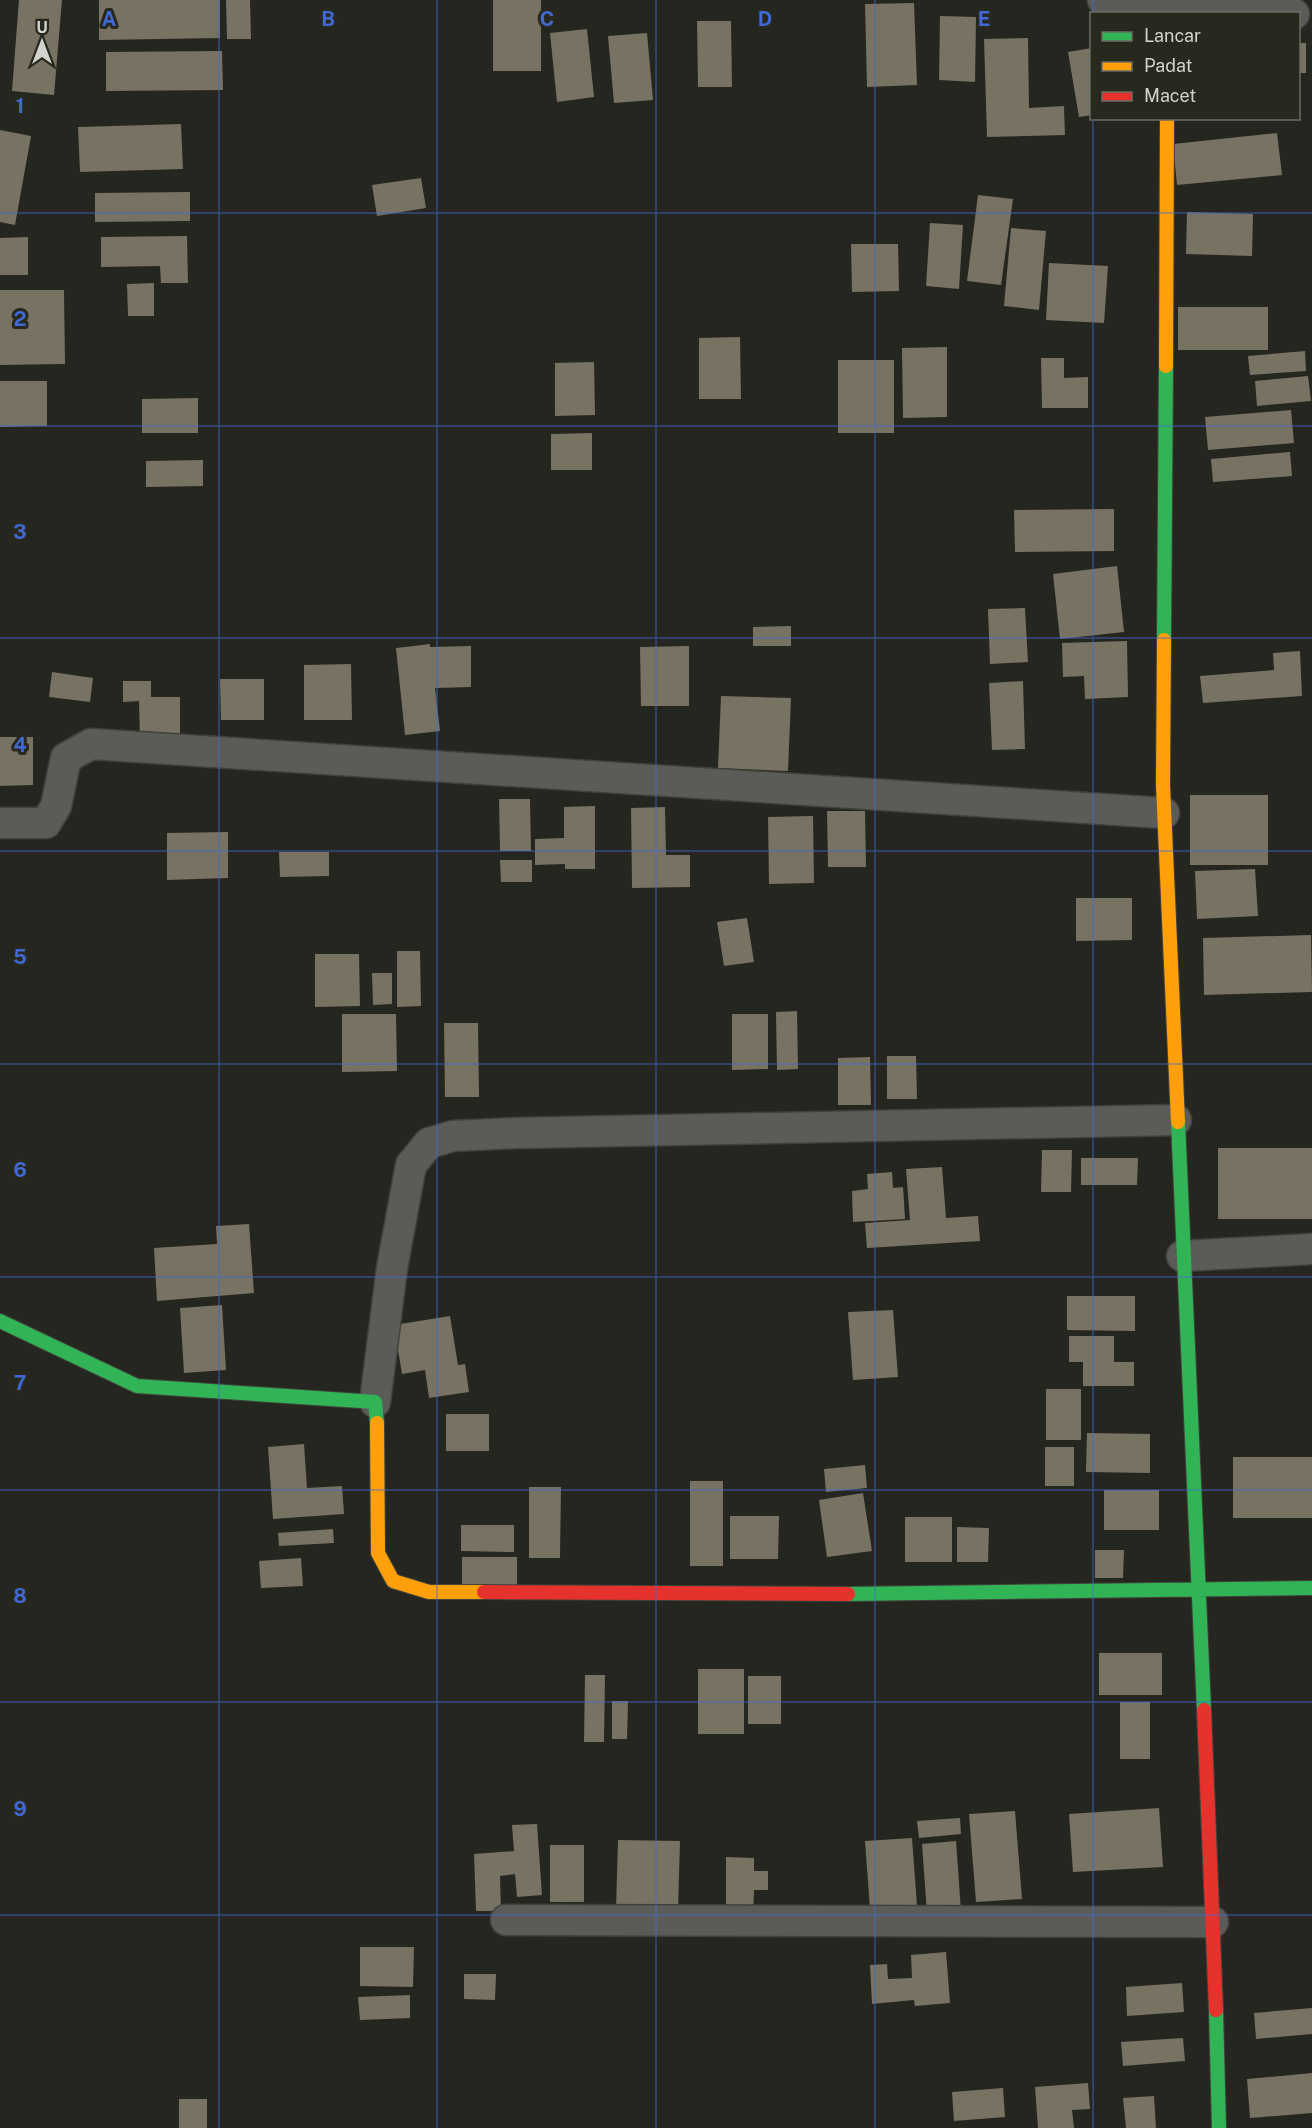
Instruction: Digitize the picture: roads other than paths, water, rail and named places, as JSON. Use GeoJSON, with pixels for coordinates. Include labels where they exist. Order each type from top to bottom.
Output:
{"type":"FeatureCollection","features":[{"type":"Feature","properties":{"kind":"street"},"geometry":{"type":"LineString","coordinates":[[1103,0],[1168,8],[1253,12]]}},
{"type":"Feature","properties":{"kind":"street"},"geometry":{"type":"LineString","coordinates":[[1167,120],[1164,813],[1213,1922],[1219,2128]]}},
{"type":"Feature","properties":{"kind":"street"},"geometry":{"type":"LineString","coordinates":[[0,823],[46,823],[56,806],[66,758],[91,744],[1164,813]]}},
{"type":"Feature","properties":{"kind":"street"},"geometry":{"type":"LineString","coordinates":[[1176,1120],[517,1133],[453,1136],[429,1143],[411,1165],[392,1268],[375,1402],[378,1428],[378,1553],[393,1581],[429,1592],[808,1595],[1198,1587],[1312,1587]]}},
{"type":"Feature","properties":{"kind":"street"},"geometry":{"type":"LineString","coordinates":[[1182,1256],[1312,1249]]}},
{"type":"Feature","properties":{"kind":"street"},"geometry":{"type":"LineString","coordinates":[[0,1321],[137,1386],[328,1396],[375,1402]]}},
{"type":"Feature","properties":{"kind":"street"},"geometry":{"type":"LineString","coordinates":[[506,1920],[1213,1922]]}}]}
